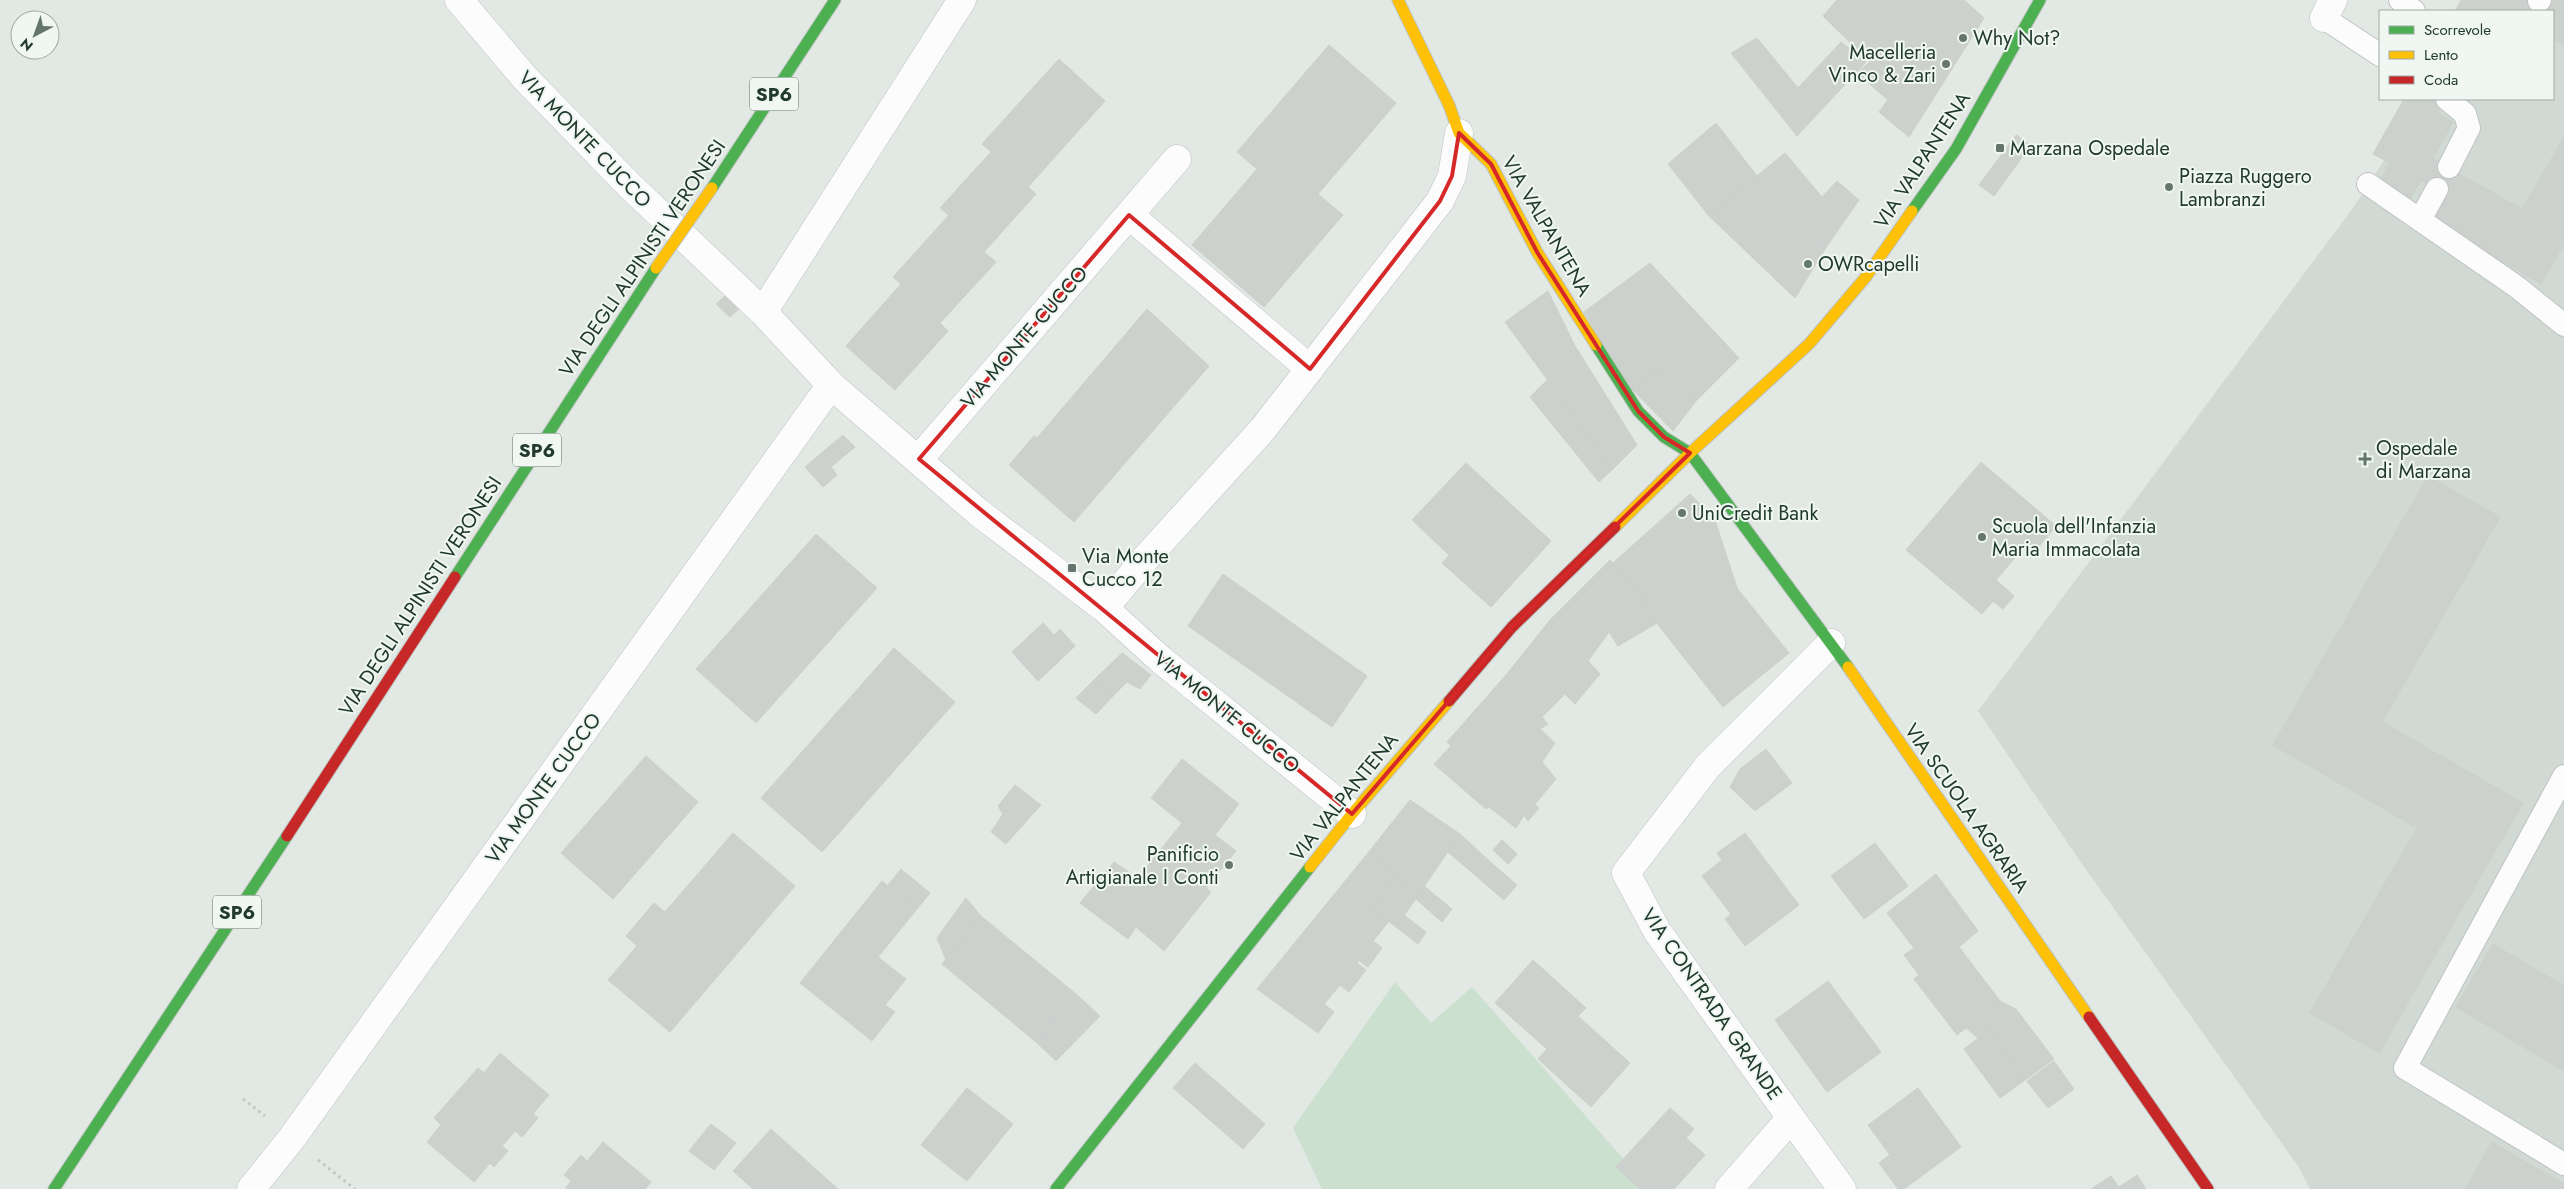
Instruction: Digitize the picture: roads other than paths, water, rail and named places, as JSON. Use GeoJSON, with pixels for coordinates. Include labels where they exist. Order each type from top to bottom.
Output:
{"type":"FeatureCollection","features":[{"type":"Feature","properties":{"kind":"main road","name":"VIA DEGLI ALPINISTI VERONESI"},"geometry":{"type":"LineString","coordinates":[[54,1189],[656,268],[712,188],[835,0]]}},
{"type":"Feature","properties":{"kind":"main road","name":"VIA VALPANTENA"},"geometry":{"type":"LineString","coordinates":[[1398,0],[1449,106],[1459,133],[1491,164],[1538,252],[1638,411],[1664,437],[1690,453]]}},
{"type":"Feature","properties":{"kind":"main road","name":"VIA VALPANTENA"},"geometry":{"type":"LineString","coordinates":[[1056,1189],[1352,814],[1512,627],[1690,453],[1809,344],[1865,278],[1956,149],[2040,0]]}},
{"type":"Feature","properties":{"kind":"main road","name":"VIA SCUOLA AGRARIA"},"geometry":{"type":"LineString","coordinates":[[1690,453],[1831,643],[2208,1189]]}},
{"type":"Feature","properties":{"kind":"street","name":"VIA MONTE CUCCO"},"geometry":{"type":"LineString","coordinates":[[459,0],[525,78],[623,180],[763,312],[831,386],[978,512],[1104,608],[1160,659],[1352,814]]}},
{"type":"Feature","properties":{"kind":"street"},"geometry":{"type":"LineString","coordinates":[[763,312],[962,0]]}},
{"type":"Feature","properties":{"kind":"street"},"geometry":{"type":"LineString","coordinates":[[1104,608],[1146,558],[1263,429],[1440,201],[1452,176],[1459,133]]}},
{"type":"Feature","properties":{"kind":"street","name":"VIA MONTE CUCCO"},"geometry":{"type":"LineString","coordinates":[[919,460],[1177,159]]}},
{"type":"Feature","properties":{"kind":"street"},"geometry":{"type":"LineString","coordinates":[[1129,215],[1310,369]]}},
{"type":"Feature","properties":{"kind":"street","name":"VIA MONTE CUCCO"},"geometry":{"type":"LineString","coordinates":[[251,1189],[298,1130],[831,386]]}},
{"type":"Feature","properties":{"kind":"street","name":"VIA CONTRADA GRANDE"},"geometry":{"type":"LineString","coordinates":[[1831,643],[1708,766],[1626,873],[1657,931],[1842,1189]]}},
{"type":"Feature","properties":{"kind":"street"},"geometry":{"type":"LineString","coordinates":[[1729,1189],[1791,1118]]}},
{"type":"Feature","properties":{"kind":"lane"},"geometry":{"type":"LineString","coordinates":[[2400,0],[2413,10]]}},
{"type":"Feature","properties":{"kind":"lane"},"geometry":{"type":"LineString","coordinates":[[2328,9],[2379,54]]}},
{"type":"Feature","properties":{"kind":"lane"},"geometry":{"type":"LineString","coordinates":[[2448,100],[2465,114],[2469,128],[2448,167]]}},
{"type":"Feature","properties":{"kind":"lane"},"geometry":{"type":"LineString","coordinates":[[2368,184],[2517,287],[2564,324]]}},
{"type":"Feature","properties":{"kind":"lane"},"geometry":{"type":"LineString","coordinates":[[2420,220],[2437,189]]}},
{"type":"Feature","properties":{"kind":"lane"},"geometry":{"type":"LineString","coordinates":[[2564,776],[2405,1068],[2564,1164]]}},
{"type":"Feature","properties":{"kind":"place","name":"Why Not?"},"geometry":{"type":"Point","coordinates":[1963,38]}},
{"type":"Feature","properties":{"kind":"place","name":"Macelleria Vinco & Zari"},"geometry":{"type":"Point","coordinates":[1946,64]}},
{"type":"Feature","properties":{"kind":"place","name":"Marzana Ospedale"},"geometry":{"type":"Point","coordinates":[2000,148]}},
{"type":"Feature","properties":{"kind":"place","name":"Piazza Ruggero Lambranzi"},"geometry":{"type":"Point","coordinates":[2169,187]}},
{"type":"Feature","properties":{"kind":"place","name":"OWRcapelli"},"geometry":{"type":"Point","coordinates":[1808,264]}},
{"type":"Feature","properties":{"kind":"place","name":"Ospedale di Marzana"},"geometry":{"type":"Point","coordinates":[2365,459]}},
{"type":"Feature","properties":{"kind":"place","name":"UniCredit Bank"},"geometry":{"type":"Point","coordinates":[1682,513]}},
{"type":"Feature","properties":{"kind":"place","name":"Scuola dell'Infanzia Maria Immacolata"},"geometry":{"type":"Point","coordinates":[1982,537]}},
{"type":"Feature","properties":{"kind":"place","name":"Via Monte Cucco 12"},"geometry":{"type":"Point","coordinates":[1072,568]}},
{"type":"Feature","properties":{"kind":"place","name":"Panificio Artigianale I Conti"},"geometry":{"type":"Point","coordinates":[1229,865]}}]}
